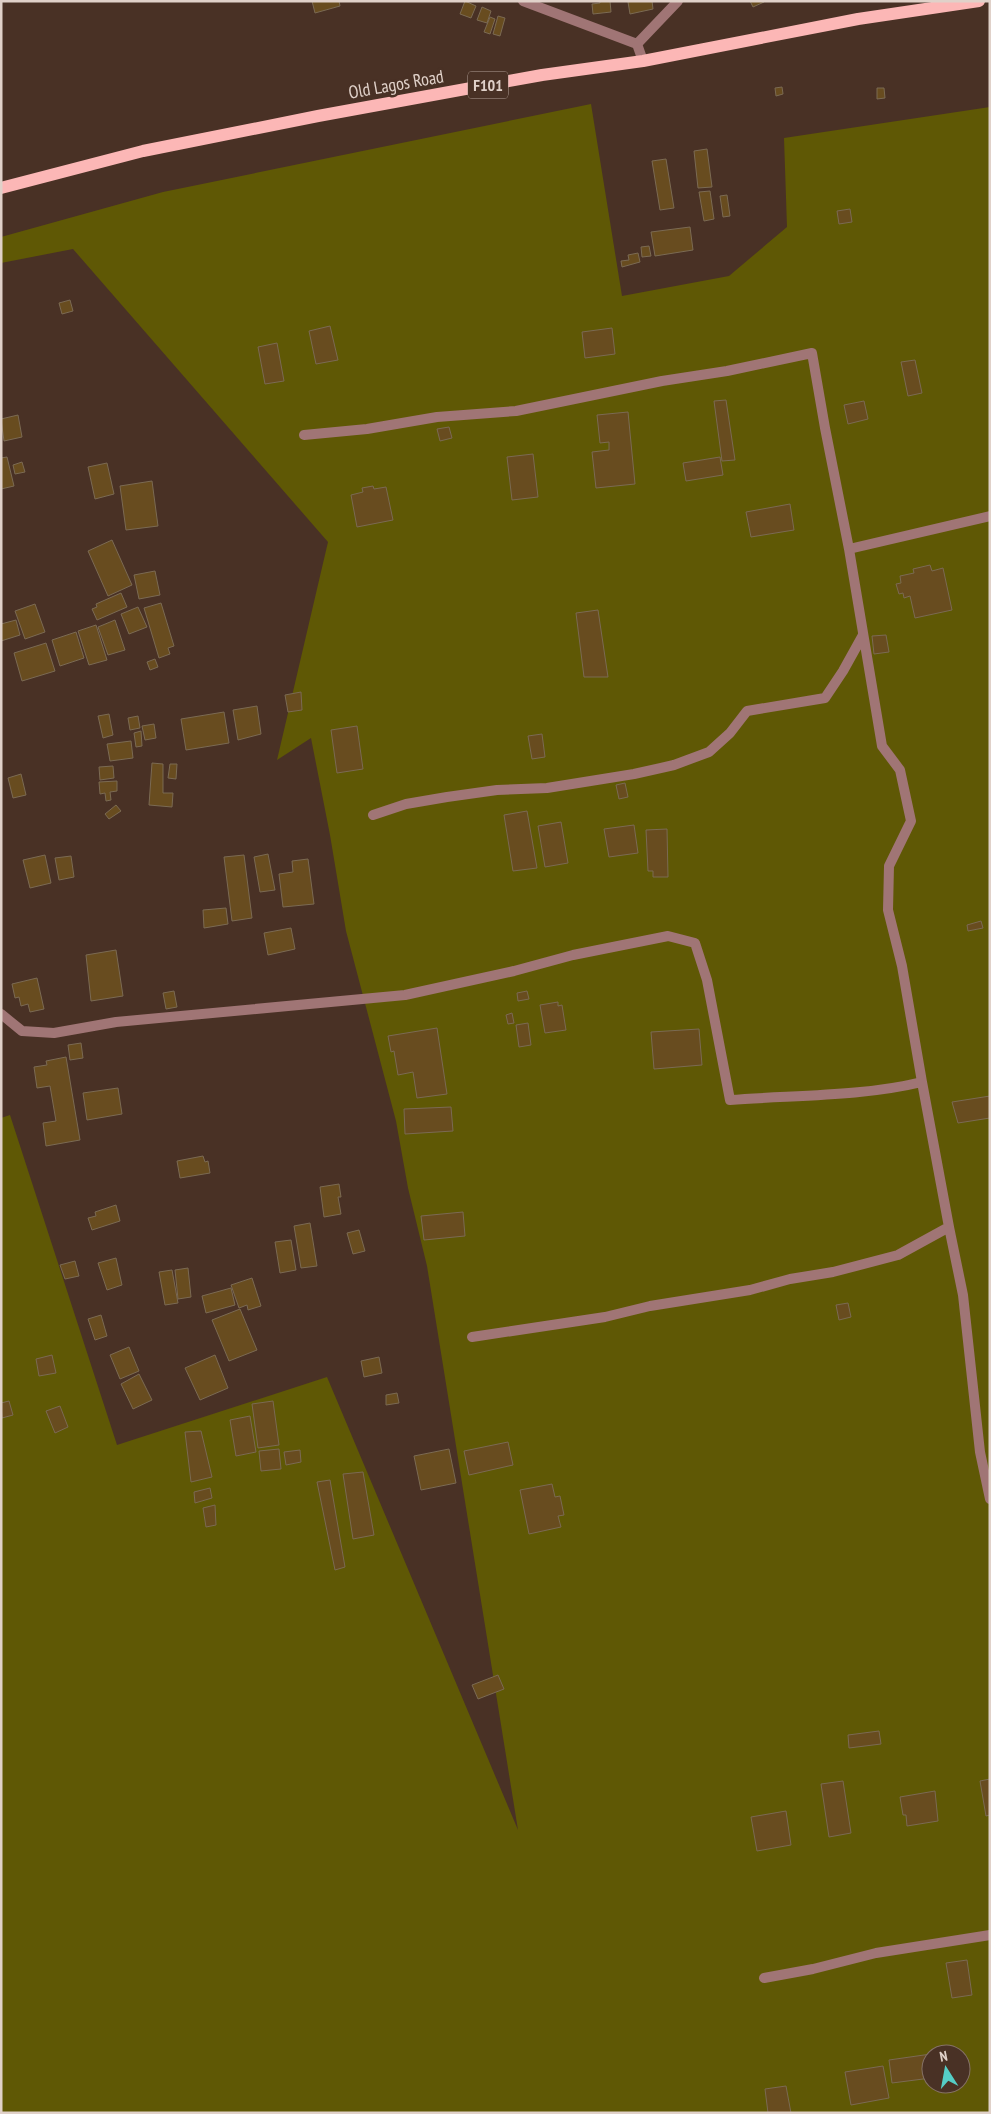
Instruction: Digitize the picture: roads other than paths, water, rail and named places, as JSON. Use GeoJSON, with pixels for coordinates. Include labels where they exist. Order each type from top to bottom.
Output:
{"type":"FeatureCollection","features":[{"type":"Feature","properties":{"kind":"main road","name":"Old Lagos Road"},"geometry":{"type":"LineString","coordinates":[[1,188],[143,151],[308,118],[542,75],[643,60],[858,19],[979,1]]}},
{"type":"Feature","properties":{"kind":"street"},"geometry":{"type":"LineString","coordinates":[[523,1],[637,44],[643,60]]}},
{"type":"Feature","properties":{"kind":"street"},"geometry":{"type":"LineString","coordinates":[[637,44],[678,1]]}},
{"type":"Feature","properties":{"kind":"street"},"geometry":{"type":"LineString","coordinates":[[304,435],[367,429],[437,417],[516,411],[812,353],[849,550],[882,746],[900,770],[911,821],[889,866],[888,910],[902,966],[963,1295],[980,1452],[990,1499]]}},
{"type":"Feature","properties":{"kind":"street"},"geometry":{"type":"LineString","coordinates":[[849,550],[990,516]]}},
{"type":"Feature","properties":{"kind":"street"},"geometry":{"type":"LineString","coordinates":[[374,815],[406,804],[447,797],[497,790],[547,788],[634,774],[674,765],[709,752],[730,733],[747,711],[825,698],[843,672],[863,635]]}},
{"type":"Feature","properties":{"kind":"street"},"geometry":{"type":"LineString","coordinates":[[1,1014],[22,1032],[54,1032],[116,1022],[405,995],[514,971],[572,955],[668,936],[695,943],[707,980],[730,1100],[839,1094],[902,1087],[922,1082]]}},
{"type":"Feature","properties":{"kind":"street"},"geometry":{"type":"LineString","coordinates":[[472,1337],[605,1317],[650,1306],[750,1290],[833,1272],[898,1255],[949,1227]]}},
{"type":"Feature","properties":{"kind":"street"},"geometry":{"type":"LineString","coordinates":[[764,1978],[813,1969],[876,1953],[990,1935]]}}]}
